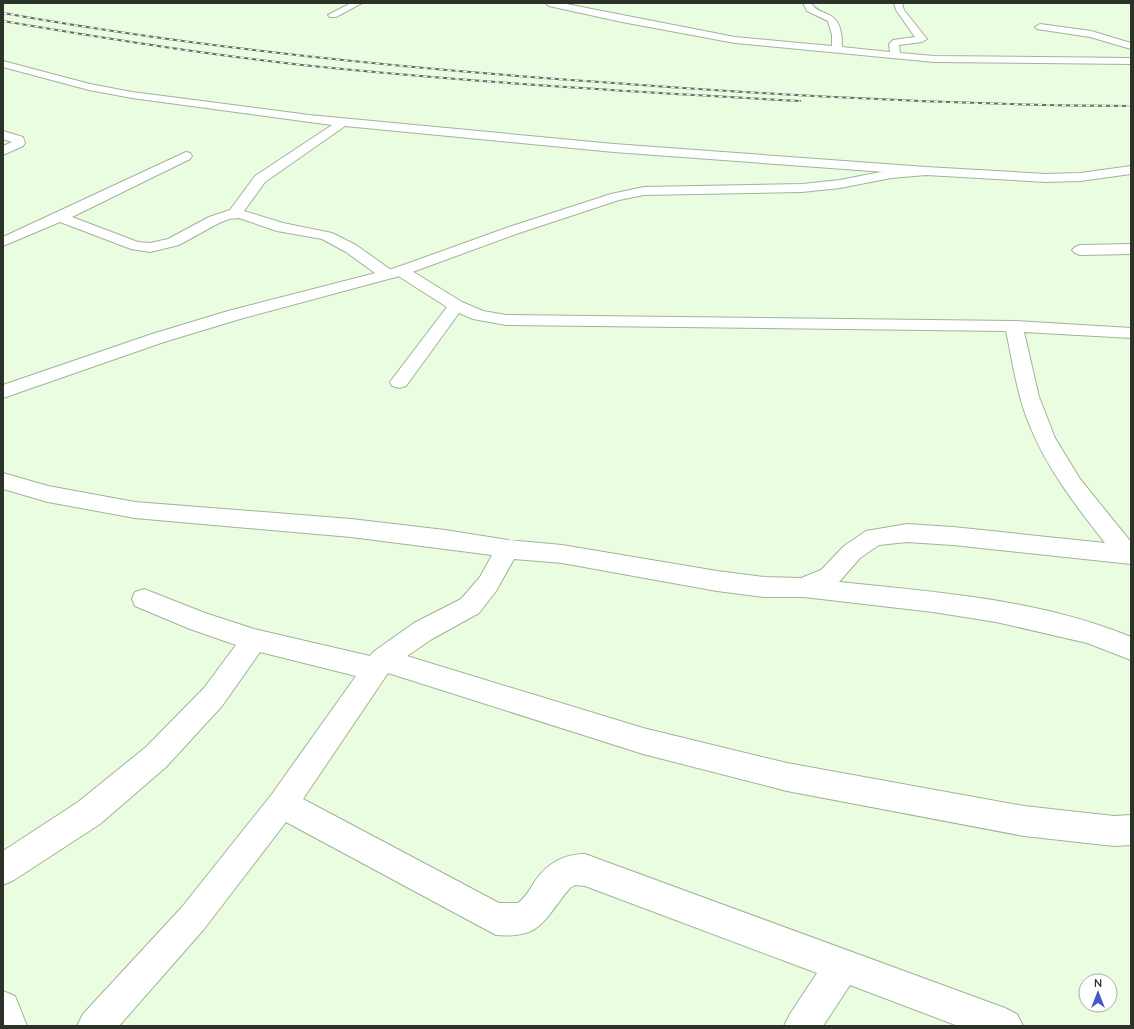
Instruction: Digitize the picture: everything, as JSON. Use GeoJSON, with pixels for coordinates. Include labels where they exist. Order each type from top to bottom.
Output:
{"type":"FeatureCollection","features":[{"type":"Feature","properties":{"kind":"street"},"geometry":{"type":"LineString","coordinates":[[333,16],[358,3]]}},
{"type":"Feature","properties":{"kind":"street"},"geometry":{"type":"LineString","coordinates":[[549,3],[710,36],[896,56],[965,60],[1131,61]]}},
{"type":"Feature","properties":{"kind":"street"},"geometry":{"type":"LineString","coordinates":[[807,3],[812,10],[822,14],[833,22],[838,34],[836,49]]}},
{"type":"Feature","properties":{"kind":"street"},"geometry":{"type":"LineString","coordinates":[[896,56],[894,44],[896,42],[922,39],[900,10],[898,3]]}},
{"type":"Feature","properties":{"kind":"street"},"geometry":{"type":"LineString","coordinates":[[1040,27],[1091,34],[1131,46]]}},
{"type":"Feature","properties":{"kind":"street"},"geometry":{"type":"LineString","coordinates":[[3,64],[89,87],[132,95],[342,123],[598,146],[926,171],[1046,178],[1080,177],[1131,170]]}},
{"type":"Feature","properties":{"kind":"street"},"geometry":{"type":"LineString","coordinates":[[235,214],[244,199],[260,179],[342,123]]}},
{"type":"Feature","properties":{"kind":"street"},"geometry":{"type":"LineString","coordinates":[[3,135],[19,140],[19,142],[3,151]]}},
{"type":"Feature","properties":{"kind":"street"},"geometry":{"type":"LineString","coordinates":[[3,242],[60,217],[186,156]]}},
{"type":"Feature","properties":{"kind":"street"},"geometry":{"type":"LineString","coordinates":[[3,392],[158,338],[234,315],[395,273],[549,219],[616,198],[644,191],[802,188],[840,184],[891,174],[926,171]]}},
{"type":"Feature","properties":{"kind":"street"},"geometry":{"type":"LineString","coordinates":[[60,217],[136,246],[148,248],[170,244],[220,218],[235,214],[244,214],[276,226],[327,236],[456,306],[479,315],[506,320],[1014,326],[1131,333]]}},
{"type":"Feature","properties":{"kind":"street"},"geometry":{"type":"LineString","coordinates":[[1080,250],[1131,250]]}},
{"type":"Feature","properties":{"kind":"street"},"geometry":{"type":"LineString","coordinates":[[399,382],[456,306]]}},
{"type":"Feature","properties":{"kind":"street"},"geometry":{"type":"LineString","coordinates":[[1014,326],[1032,404],[1045,438],[1064,472],[1130,555]]}},
{"type":"Feature","properties":{"kind":"street"},"geometry":{"type":"LineString","coordinates":[[3,482],[48,494],[135,510],[351,528],[445,539],[508,549],[562,554],[717,581],[764,587],[802,588],[939,603],[1024,617],[1091,634],[1131,649]]}},
{"type":"Feature","properties":{"kind":"street"},"geometry":{"type":"LineString","coordinates":[[802,588],[828,577],[852,552],[874,537],[907,533],[953,536],[1130,555]]}},
{"type":"Feature","properties":{"kind":"street"},"geometry":{"type":"LineString","coordinates":[[95,1026],[193,918],[282,804],[379,665],[423,631],[470,606],[488,584],[508,549]]}},
{"type":"Feature","properties":{"kind":"street"},"geometry":{"type":"LineString","coordinates":[[144,598],[199,622],[254,640],[379,665],[643,741],[787,777],[1024,821],[1114,831],[1131,830]]}},
{"type":"Feature","properties":{"kind":"street"},"geometry":{"type":"LineString","coordinates":[[3,869],[89,813],[156,757],[213,697],[254,640]]}},
{"type":"Feature","properties":{"kind":"street"},"geometry":{"type":"LineString","coordinates":[[282,804],[496,919],[510,922],[524,918],[535,910],[560,877],[570,870],[585,870],[1005,1026]]}},
{"type":"Feature","properties":{"kind":"street"},"geometry":{"type":"LineString","coordinates":[[802,1026],[843,966]]}},
{"type":"Feature","properties":{"kind":"street"},"geometry":{"type":"LineString","coordinates":[[3,1008],[9,1026]]}},
{"type":"Feature","properties":{"kind":"railway"},"geometry":{"type":"LineString","coordinates":[[3,13],[79,26],[231,47],[460,71],[679,88],[808,96],[1001,104],[1131,106]]}},
{"type":"Feature","properties":{"kind":"railway"},"geometry":{"type":"LineString","coordinates":[[3,21],[77,34],[227,56],[302,65],[426,77],[800,101]]}}]}
